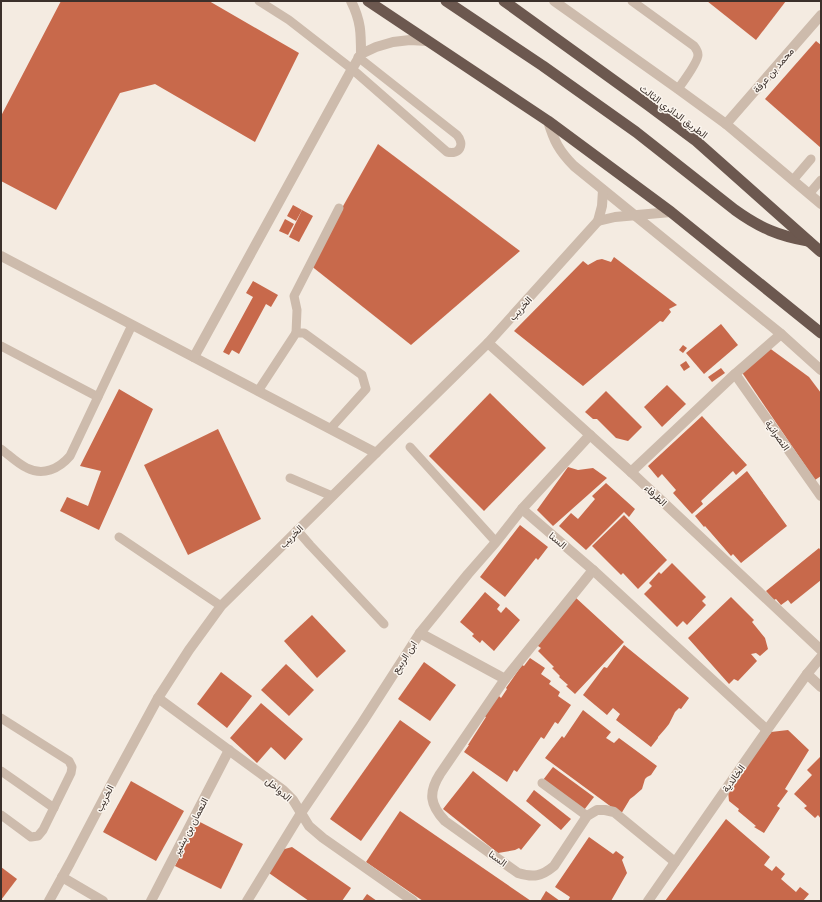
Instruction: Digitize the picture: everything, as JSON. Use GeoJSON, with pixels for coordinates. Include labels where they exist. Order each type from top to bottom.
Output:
{"type":"FeatureCollection","features":[{"type":"Feature","properties":{"kind":"highway"},"geometry":{"type":"LineString","coordinates":[[368,1],[548,121],[670,212],[821,334]]}},
{"type":"Feature","properties":{"kind":"highway"},"geometry":{"type":"LineString","coordinates":[[446,1],[543,66],[636,132],[748,220],[777,234],[808,242]]}},
{"type":"Feature","properties":{"kind":"highway","name":"الطريق الدائري الثالث"},"geometry":{"type":"LineString","coordinates":[[504,1],[695,140],[821,252]]}},
{"type":"Feature","properties":{"kind":"street"},"geometry":{"type":"LineString","coordinates":[[194,357],[359,56],[362,33],[357,12],[351,1]]}},
{"type":"Feature","properties":{"kind":"street","name":"الطريق الدائري الثالث"},"geometry":{"type":"LineString","coordinates":[[554,1],[726,124],[821,204]]}},
{"type":"Feature","properties":{"kind":"street","name":"محمد بن عرفة"},"geometry":{"type":"LineString","coordinates":[[726,124],[821,15]]}},
{"type":"Feature","properties":{"kind":"street"},"geometry":{"type":"LineString","coordinates":[[359,56],[376,47],[393,42],[410,40],[427,41]]}},
{"type":"Feature","properties":{"kind":"street"},"geometry":{"type":"LineString","coordinates":[[548,121],[557,146],[574,166],[781,334],[821,370]]}},
{"type":"Feature","properties":{"kind":"street","name":"الخريب"},"geometry":{"type":"LineString","coordinates":[[49,901],[158,698],[189,650],[221,606],[488,343],[598,221],[602,206],[603,190]]}},
{"type":"Feature","properties":{"kind":"street"},"geometry":{"type":"LineString","coordinates":[[598,221],[615,217],[670,212]]}},
{"type":"Feature","properties":{"kind":"street"},"geometry":{"type":"LineString","coordinates":[[1,256],[376,453]]}},
{"type":"Feature","properties":{"kind":"street"},"geometry":{"type":"LineString","coordinates":[[631,472],[735,374],[781,334]]}},
{"type":"Feature","properties":{"kind":"street","name":"الطرفاء"},"geometry":{"type":"LineString","coordinates":[[488,343],[631,472],[821,650]]}},
{"type":"Feature","properties":{"kind":"street","name":"النصرانية"},"geometry":{"type":"LineString","coordinates":[[735,374],[821,496]]}},
{"type":"Feature","properties":{"kind":"street","name":"ابن الربيع"},"geometry":{"type":"LineString","coordinates":[[247,901],[301,813],[362,723],[420,633],[522,509],[590,436]]}},
{"type":"Feature","properties":{"kind":"street","name":"السنا"},"geometry":{"type":"LineString","coordinates":[[522,509],[593,570],[767,730]]}},
{"type":"Feature","properties":{"kind":"street","name":"السنا"},"geometry":{"type":"LineString","coordinates":[[586,816],[554,866],[537,876],[528,876],[518,873],[445,821],[438,813],[434,804],[432,793],[434,783],[506,679],[593,570]]}},
{"type":"Feature","properties":{"kind":"street"},"geometry":{"type":"LineString","coordinates":[[420,633],[506,679]]}},
{"type":"Feature","properties":{"kind":"street","name":"الخالدية"},"geometry":{"type":"LineString","coordinates":[[648,901],[767,730],[821,657]]}},
{"type":"Feature","properties":{"kind":"street"},"geometry":{"type":"LineString","coordinates":[[807,674],[821,687]]}},
{"type":"Feature","properties":{"kind":"street","name":"الدواخل"},"geometry":{"type":"LineString","coordinates":[[158,698],[283,790],[293,800],[310,826],[322,838],[413,901]]}},
{"type":"Feature","properties":{"kind":"street","name":"النعمان بن بشير"},"geometry":{"type":"LineString","coordinates":[[151,901],[229,750]]}},
{"type":"Feature","properties":{"kind":"street"},"geometry":{"type":"LineString","coordinates":[[586,816],[597,810],[614,812],[675,862]]}},
{"type":"Feature","properties":{"kind":"street"},"geometry":{"type":"LineString","coordinates":[[62,877],[103,901]]}},
{"type":"Feature","properties":{"kind":"lane"},"geometry":{"type":"LineString","coordinates":[[259,1],[288,20],[352,69],[447,152],[456,152],[460,148],[461,143],[457,135],[359,56]]}},
{"type":"Feature","properties":{"kind":"lane"},"geometry":{"type":"LineString","coordinates":[[632,1],[694,46],[698,54],[696,62],[678,89]]}},
{"type":"Feature","properties":{"kind":"lane"},"geometry":{"type":"LineString","coordinates":[[793,180],[811,159]]}},
{"type":"Feature","properties":{"kind":"lane"},"geometry":{"type":"LineString","coordinates":[[809,194],[821,180]]}},
{"type":"Feature","properties":{"kind":"lane"},"geometry":{"type":"LineString","coordinates":[[258,391],[296,333],[297,310],[294,296],[339,208]]}},
{"type":"Feature","properties":{"kind":"lane"},"geometry":{"type":"LineString","coordinates":[[1,449],[26,468],[34,471],[58,468],[65,463],[70,456],[132,324]]}},
{"type":"Feature","properties":{"kind":"lane"},"geometry":{"type":"LineString","coordinates":[[296,333],[304,333],[362,375],[366,389],[330,428]]}},
{"type":"Feature","properties":{"kind":"lane"},"geometry":{"type":"LineString","coordinates":[[1,346],[98,397]]}},
{"type":"Feature","properties":{"kind":"lane"},"geometry":{"type":"LineString","coordinates":[[410,447],[496,542]]}},
{"type":"Feature","properties":{"kind":"lane"},"geometry":{"type":"LineString","coordinates":[[290,478],[332,496]]}},
{"type":"Feature","properties":{"kind":"lane"},"geometry":{"type":"LineString","coordinates":[[297,530],[384,624]]}},
{"type":"Feature","properties":{"kind":"lane"},"geometry":{"type":"LineString","coordinates":[[119,537],[221,606]]}},
{"type":"Feature","properties":{"kind":"lane"},"geometry":{"type":"LineString","coordinates":[[1,718],[69,761],[72,767],[71,773],[54,808],[43,830],[38,836],[31,837],[1,815]]}},
{"type":"Feature","properties":{"kind":"lane"},"geometry":{"type":"LineString","coordinates":[[1,771],[54,808]]}},
{"type":"Feature","properties":{"kind":"lane"},"geometry":{"type":"LineString","coordinates":[[542,783],[586,816]]}},
{"type":"Feature","properties":{"kind":"building"},"geometry":{"type":"Polygon","coordinates":[[[61,1],[209,1],[299,53],[255,142],[155,84],[120,93],[56,210],[1,181],[1,116],[61,1]]]}},
{"type":"Feature","properties":{"kind":"building"},"geometry":{"type":"Polygon","coordinates":[[[707,1],[786,1],[756,40],[707,1]]]}},
{"type":"Feature","properties":{"kind":"building"},"geometry":{"type":"Polygon","coordinates":[[[816,41],[821,45],[821,148],[765,99],[816,41]]]}},
{"type":"Feature","properties":{"kind":"building"},"geometry":{"type":"Polygon","coordinates":[[[378,144],[520,251],[411,345],[310,265],[378,144]]]}},
{"type":"Feature","properties":{"kind":"building"},"geometry":{"type":"Polygon","coordinates":[[[293,205],[302,210],[296,221],[287,216],[293,205]]]}},
{"type":"Feature","properties":{"kind":"building"},"geometry":{"type":"Polygon","coordinates":[[[302,210],[313,216],[299,242],[289,237],[302,210]]]}},
{"type":"Feature","properties":{"kind":"building"},"geometry":{"type":"Polygon","coordinates":[[[285,219],[294,224],[288,235],[279,231],[285,219]]]}},
{"type":"Feature","properties":{"kind":"building"},"geometry":{"type":"Polygon","coordinates":[[[614,257],[677,305],[669,309],[671,312],[663,322],[660,321],[583,386],[514,331],[583,261],[588,265],[602,259],[611,262],[614,257]]]}},
{"type":"Feature","properties":{"kind":"building"},"geometry":{"type":"Polygon","coordinates":[[[253,281],[278,295],[271,307],[266,304],[239,354],[232,350],[229,355],[223,352],[253,297],[246,293],[253,281]]]}},
{"type":"Feature","properties":{"kind":"building"},"geometry":{"type":"Polygon","coordinates":[[[721,324],[738,345],[704,374],[686,353],[721,324]]]}},
{"type":"Feature","properties":{"kind":"building"},"geometry":{"type":"Polygon","coordinates":[[[683,345],[687,348],[683,353],[679,350],[683,345]]]}},
{"type":"Feature","properties":{"kind":"building"},"geometry":{"type":"Polygon","coordinates":[[[768,347],[809,377],[821,393],[821,476],[815,480],[741,371],[768,347]]]}},
{"type":"Feature","properties":{"kind":"building"},"geometry":{"type":"Polygon","coordinates":[[[686,361],[690,367],[684,371],[680,365],[686,361]]]}},
{"type":"Feature","properties":{"kind":"building"},"geometry":{"type":"Polygon","coordinates":[[[721,368],[725,373],[712,382],[708,377],[721,368]]]}},
{"type":"Feature","properties":{"kind":"building"},"geometry":{"type":"Polygon","coordinates":[[[667,385],[686,404],[662,427],[644,407],[667,385]]]}},
{"type":"Feature","properties":{"kind":"building"},"geometry":{"type":"Polygon","coordinates":[[[119,389],[153,409],[99,530],[60,511],[67,497],[88,506],[101,471],[80,466],[119,389]]]}},
{"type":"Feature","properties":{"kind":"building"},"geometry":{"type":"Polygon","coordinates":[[[606,391],[642,427],[628,441],[616,438],[597,419],[593,419],[585,412],[606,391]]]}},
{"type":"Feature","properties":{"kind":"building"},"geometry":{"type":"Polygon","coordinates":[[[490,393],[546,448],[484,511],[429,456],[490,393]]]}},
{"type":"Feature","properties":{"kind":"building"},"geometry":{"type":"Polygon","coordinates":[[[702,416],[747,465],[736,475],[733,471],[701,501],[703,504],[692,514],[673,493],[676,490],[662,474],[658,478],[648,466],[702,416]]]}},
{"type":"Feature","properties":{"kind":"building"},"geometry":{"type":"Polygon","coordinates":[[[218,429],[261,519],[188,555],[144,465],[218,429]]]}},
{"type":"Feature","properties":{"kind":"building"},"geometry":{"type":"Polygon","coordinates":[[[568,467],[578,470],[593,468],[607,478],[553,526],[537,510],[568,467]]]}},
{"type":"Feature","properties":{"kind":"building"},"geometry":{"type":"Polygon","coordinates":[[[747,471],[787,526],[741,563],[733,554],[731,556],[695,516],[747,471]]]}},
{"type":"Feature","properties":{"kind":"building"},"geometry":{"type":"Polygon","coordinates":[[[606,483],[635,509],[629,517],[624,512],[586,550],[559,526],[571,513],[578,519],[595,499],[592,496],[606,483]]]}},
{"type":"Feature","properties":{"kind":"building"},"geometry":{"type":"Polygon","coordinates":[[[624,515],[667,560],[638,589],[623,573],[621,575],[592,546],[624,515]]]}},
{"type":"Feature","properties":{"kind":"building"},"geometry":{"type":"Polygon","coordinates":[[[520,525],[548,547],[538,560],[536,558],[505,597],[480,577],[520,525]]]}},
{"type":"Feature","properties":{"kind":"building"},"geometry":{"type":"Polygon","coordinates":[[[819,548],[821,551],[821,580],[791,604],[788,600],[781,605],[776,599],[774,600],[766,591],[819,548]]]}},
{"type":"Feature","properties":{"kind":"building"},"geometry":{"type":"Polygon","coordinates":[[[672,563],[706,597],[702,601],[706,605],[687,625],[683,621],[677,627],[644,594],[652,586],[649,583],[659,572],[661,574],[672,563]]]}},
{"type":"Feature","properties":{"kind":"building"},"geometry":{"type":"Polygon","coordinates":[[[485,592],[500,605],[497,609],[501,613],[506,607],[520,620],[494,651],[482,640],[480,643],[472,636],[474,634],[460,622],[485,592]]]}},
{"type":"Feature","properties":{"kind":"building"},"geometry":{"type":"Polygon","coordinates":[[[575,597],[624,642],[575,694],[566,686],[568,685],[552,668],[554,667],[538,651],[541,648],[535,644],[575,597]]]}},
{"type":"Feature","properties":{"kind":"building"},"geometry":{"type":"Polygon","coordinates":[[[731,597],[754,620],[752,622],[765,638],[768,649],[760,656],[756,653],[751,654],[757,661],[738,681],[734,679],[729,684],[688,638],[731,597]]]}},
{"type":"Feature","properties":{"kind":"building"},"geometry":{"type":"Polygon","coordinates":[[[312,615],[346,651],[317,678],[284,641],[312,615]]]}},
{"type":"Feature","properties":{"kind":"building"},"geometry":{"type":"Polygon","coordinates":[[[624,645],[689,698],[681,709],[679,708],[675,712],[669,724],[651,747],[616,720],[620,714],[613,708],[607,715],[583,695],[604,667],[607,668],[624,645]]]}},
{"type":"Feature","properties":{"kind":"building"},"geometry":{"type":"Polygon","coordinates":[[[530,658],[545,668],[541,674],[551,681],[549,684],[560,692],[558,696],[571,705],[558,724],[555,722],[544,739],[541,737],[517,772],[514,770],[507,782],[464,752],[486,717],[484,716],[498,695],[501,698],[522,665],[524,666],[530,658]]]}},
{"type":"Feature","properties":{"kind":"building"},"geometry":{"type":"Polygon","coordinates":[[[424,662],[456,685],[430,721],[398,699],[424,662]]]}},
{"type":"Feature","properties":{"kind":"building"},"geometry":{"type":"Polygon","coordinates":[[[286,664],[314,690],[289,716],[261,690],[286,664]]]}},
{"type":"Feature","properties":{"kind":"building"},"geometry":{"type":"Polygon","coordinates":[[[221,672],[252,696],[227,728],[197,704],[221,672]]]}},
{"type":"Feature","properties":{"kind":"building"},"geometry":{"type":"Polygon","coordinates":[[[261,703],[303,739],[285,760],[271,747],[257,763],[230,738],[261,703]]]}},
{"type":"Feature","properties":{"kind":"building"},"geometry":{"type":"Polygon","coordinates":[[[583,710],[611,732],[606,738],[614,743],[619,738],[657,766],[651,775],[645,779],[642,789],[630,799],[621,814],[545,758],[562,736],[564,738],[583,710]]]}},
{"type":"Feature","properties":{"kind":"building"},"geometry":{"type":"Polygon","coordinates":[[[400,720],[431,742],[361,841],[330,819],[400,720]]]}},
{"type":"Feature","properties":{"kind":"building"},"geometry":{"type":"Polygon","coordinates":[[[788,730],[809,750],[785,789],[788,791],[777,806],[780,808],[764,833],[754,827],[756,826],[738,811],[739,809],[729,801],[728,791],[771,732],[788,730]]]}},
{"type":"Feature","properties":{"kind":"building"},"geometry":{"type":"Polygon","coordinates":[[[821,756],[821,819],[818,815],[815,818],[804,808],[807,806],[794,794],[812,775],[807,770],[821,756]]]}},
{"type":"Feature","properties":{"kind":"building"},"geometry":{"type":"Polygon","coordinates":[[[553,767],[594,797],[584,810],[543,780],[553,767]]]}},
{"type":"Feature","properties":{"kind":"building"},"geometry":{"type":"Polygon","coordinates":[[[473,771],[541,825],[521,850],[519,848],[498,853],[443,809],[473,771]]]}},
{"type":"Feature","properties":{"kind":"building"},"geometry":{"type":"Polygon","coordinates":[[[131,781],[184,811],[156,861],[103,832],[131,781]]]}},
{"type":"Feature","properties":{"kind":"building"},"geometry":{"type":"Polygon","coordinates":[[[534,790],[571,819],[561,830],[526,801],[534,790]]]}},
{"type":"Feature","properties":{"kind":"building"},"geometry":{"type":"Polygon","coordinates":[[[400,811],[531,901],[423,901],[366,862],[400,811]]]}},
{"type":"Feature","properties":{"kind":"building"},"geometry":{"type":"Polygon","coordinates":[[[726,819],[770,857],[764,865],[772,871],[776,866],[785,874],[781,879],[796,892],[800,887],[809,894],[803,901],[665,901],[726,819]]]}},
{"type":"Feature","properties":{"kind":"building"},"geometry":{"type":"Polygon","coordinates":[[[198,821],[243,844],[221,889],[175,866],[198,821]]]}},
{"type":"Feature","properties":{"kind":"building"},"geometry":{"type":"Polygon","coordinates":[[[589,837],[613,854],[616,851],[624,857],[622,860],[627,873],[611,901],[568,901],[570,897],[555,887],[589,837]]]}},
{"type":"Feature","properties":{"kind":"building"},"geometry":{"type":"Polygon","coordinates":[[[292,847],[351,888],[342,901],[309,901],[266,871],[281,850],[292,847]]]}},
{"type":"Feature","properties":{"kind":"building"},"geometry":{"type":"Polygon","coordinates":[[[1,867],[17,879],[1,900],[1,867]]]}},
{"type":"Feature","properties":{"kind":"building"},"geometry":{"type":"Polygon","coordinates":[[[546,891],[560,901],[540,901],[546,891]]]}},
{"type":"Feature","properties":{"kind":"building"},"geometry":{"type":"Polygon","coordinates":[[[367,894],[377,901],[362,901],[367,894]]]}}]}
